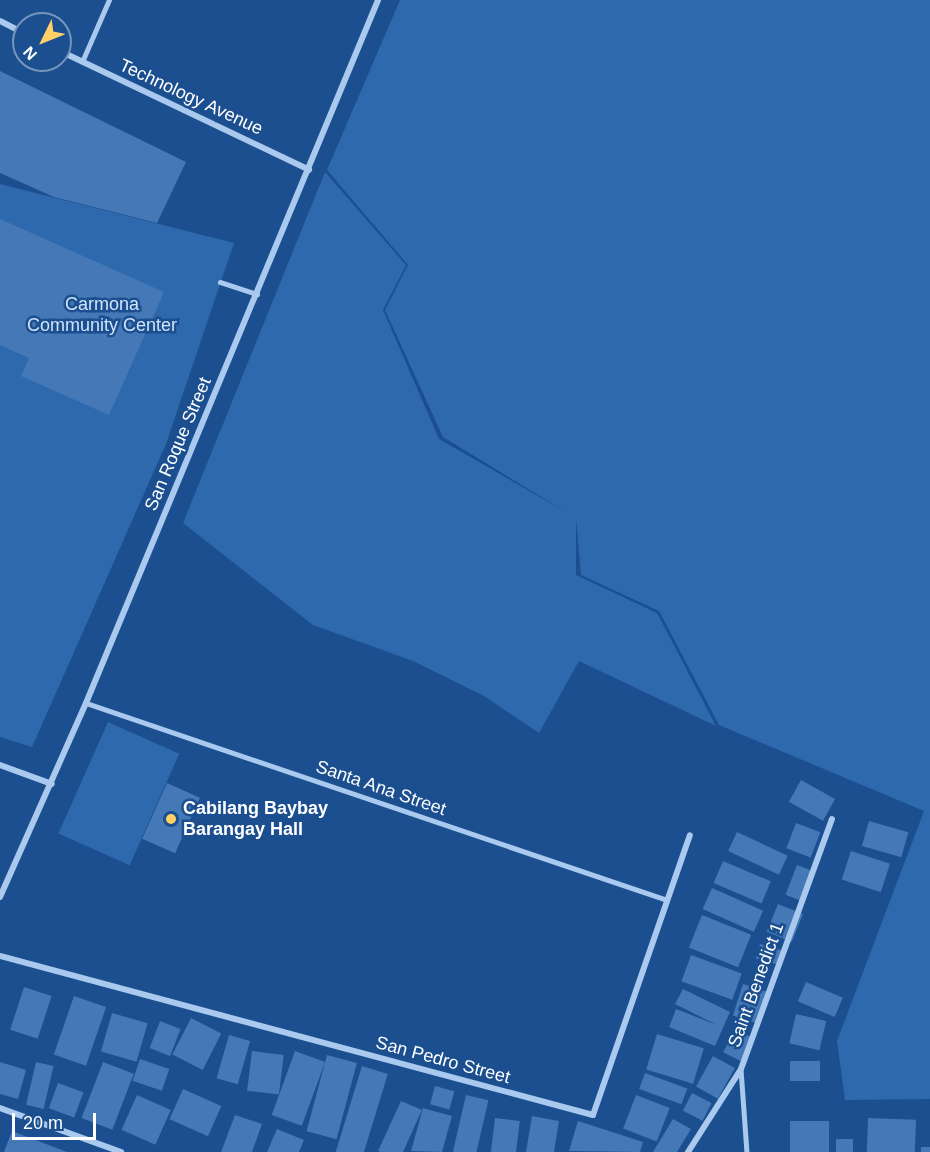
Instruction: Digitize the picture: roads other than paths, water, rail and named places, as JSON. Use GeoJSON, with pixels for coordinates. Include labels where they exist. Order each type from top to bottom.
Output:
{"type":"FeatureCollection","features":[{"type":"Feature","properties":{"kind":"street","name":"San Roque Street"},"geometry":{"type":"LineString","coordinates":[[0,897],[3,883],[52,784],[378,0]]}},
{"type":"Feature","properties":{"kind":"street","name":"Technology Avenue"},"geometry":{"type":"LineString","coordinates":[[72,57],[309,170]]}},
{"type":"Feature","properties":{"kind":"street"},"geometry":{"type":"LineString","coordinates":[[0,765],[52,784]]}},
{"type":"Feature","properties":{"kind":"street","name":"Saint Benedict 1"},"geometry":{"type":"LineString","coordinates":[[688,1152],[741,1069],[832,819]]}},
{"type":"Feature","properties":{"kind":"street","name":"San Pedro Street"},"geometry":{"type":"LineString","coordinates":[[0,956],[592,1115],[690,835]]}},
{"type":"Feature","properties":{"kind":"street"},"geometry":{"type":"LineString","coordinates":[[0,1108],[121,1152]]}},
{"type":"Feature","properties":{"kind":"lane"},"geometry":{"type":"LineString","coordinates":[[82,62],[109,0]]}},
{"type":"Feature","properties":{"kind":"lane"},"geometry":{"type":"LineString","coordinates":[[220,282],[257,294]]}},
{"type":"Feature","properties":{"kind":"lane","name":"Santa Ana Street"},"geometry":{"type":"LineString","coordinates":[[86,703],[667,900]]}},
{"type":"Feature","properties":{"kind":"lane"},"geometry":{"type":"LineString","coordinates":[[741,1069],[747,1152]]}},
{"type":"Feature","properties":{"kind":"place","name":"Cabilang Baybay Barangay Hall"},"geometry":{"type":"Point","coordinates":[171,819]}},
{"type":"Feature","properties":{"kind":"park label","name":"Carmona Community Center"},"geometry":{"type":"Point","coordinates":[102,315]}}]}
